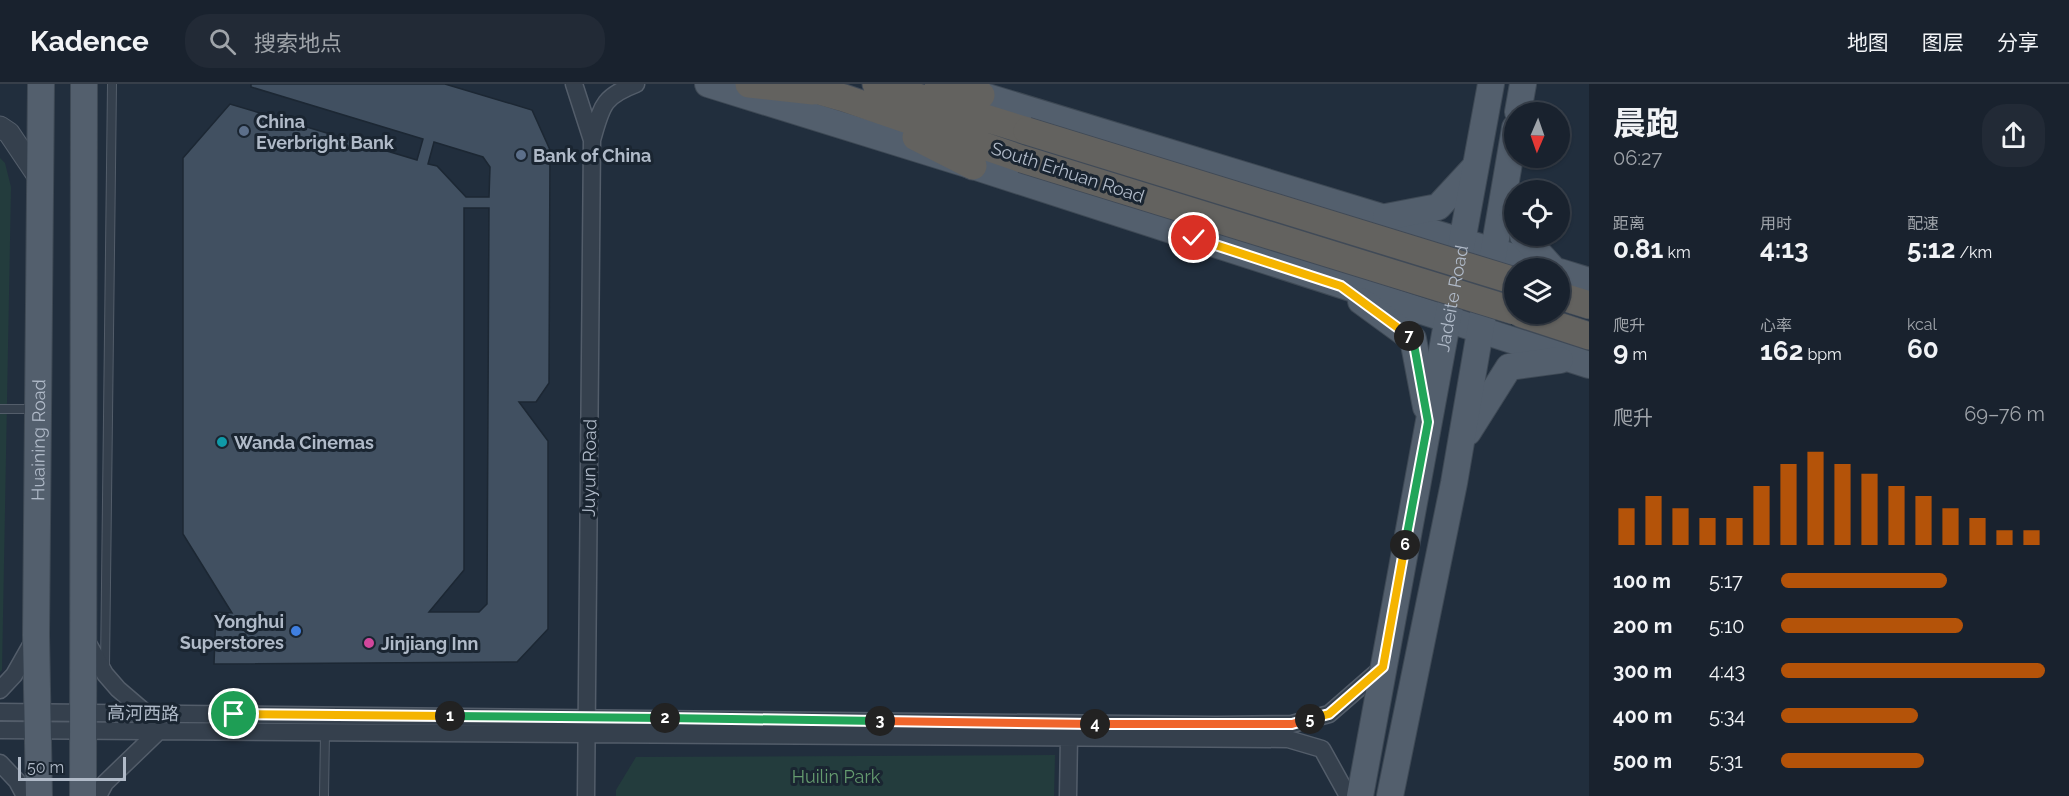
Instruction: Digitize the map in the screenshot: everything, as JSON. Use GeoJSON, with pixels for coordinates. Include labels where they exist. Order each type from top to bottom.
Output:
{"type":"FeatureCollection","features":[{"type":"Feature","properties":{"kind":"highway","name":"South Erhuan Road"},"geometry":{"type":"LineString","coordinates":[[749,84],[806,88],[844,98],[1022,159],[1504,308]]}},
{"type":"Feature","properties":{"kind":"highway","name":"South Erhuan Road"},"geometry":{"type":"LineString","coordinates":[[876,84],[1504,279]]}},
{"type":"Feature","properties":{"kind":"highway"},"geometry":{"type":"LineString","coordinates":[[910,84],[981,95]]}},
{"type":"Feature","properties":{"kind":"highway"},"geometry":{"type":"LineString","coordinates":[[844,98],[973,166]]}},
{"type":"Feature","properties":{"kind":"highway"},"geometry":{"type":"LineString","coordinates":[[1570,299],[1589,305]]}},
{"type":"Feature","properties":{"kind":"highway"},"geometry":{"type":"LineString","coordinates":[[1552,324],[1589,336]]}},
{"type":"Feature","properties":{"kind":"main road","name":"Huaining Road"},"geometry":{"type":"LineString","coordinates":[[39,796],[36,635],[41,84]]}},
{"type":"Feature","properties":{"kind":"main road"},"geometry":{"type":"LineString","coordinates":[[83,796],[84,84]]}},
{"type":"Feature","properties":{"kind":"main road"},"geometry":{"type":"LineString","coordinates":[[708,84],[973,166],[1579,362]]}},
{"type":"Feature","properties":{"kind":"main road"},"geometry":{"type":"LineString","coordinates":[[946,84],[1515,258]]}},
{"type":"Feature","properties":{"kind":"main road","name":"Jadeite Road"},"geometry":{"type":"LineString","coordinates":[[1360,796],[1491,84]]}},
{"type":"Feature","properties":{"kind":"main road"},"geometry":{"type":"LineString","coordinates":[[1519,102],[1522,84]]}},
{"type":"Feature","properties":{"kind":"main road"},"geometry":{"type":"LineString","coordinates":[[1381,218],[1438,207],[1476,167]]}},
{"type":"Feature","properties":{"kind":"main road"},"geometry":{"type":"LineString","coordinates":[[1508,169],[1510,180]]}},
{"type":"Feature","properties":{"kind":"main road","name":"Jadeite Road"},"geometry":{"type":"LineString","coordinates":[[1390,796],[1461,443],[1508,169]]}},
{"type":"Feature","properties":{"kind":"main road"},"geometry":{"type":"LineString","coordinates":[[1532,246],[1542,258]]}},
{"type":"Feature","properties":{"kind":"main road"},"geometry":{"type":"LineString","coordinates":[[1570,275],[1589,281]]}},
{"type":"Feature","properties":{"kind":"main road"},"geometry":{"type":"LineString","coordinates":[[1341,286],[1413,339],[1428,422]]}},
{"type":"Feature","properties":{"kind":"main road"},"geometry":{"type":"LineString","coordinates":[[1461,443],[1509,367],[1579,362]]}},
{"type":"Feature","properties":{"kind":"street"},"geometry":{"type":"LineString","coordinates":[[574,84],[592,140]]}},
{"type":"Feature","properties":{"kind":"street"},"geometry":{"type":"LineString","coordinates":[[592,140],[602,107],[615,92],[636,84]]}},
{"type":"Feature","properties":{"kind":"street"},"geometry":{"type":"LineString","coordinates":[[0,127],[9,133],[40,179]]}},
{"type":"Feature","properties":{"kind":"street","name":"Juyun Road"},"geometry":{"type":"LineString","coordinates":[[586,796],[592,140]]}},
{"type":"Feature","properties":{"kind":"street"},"geometry":{"type":"LineString","coordinates":[[0,690],[14,675],[36,635]]}},
{"type":"Feature","properties":{"kind":"street"},"geometry":{"type":"LineString","coordinates":[[84,636],[105,674],[118,689],[146,713]]}},
{"type":"Feature","properties":{"kind":"street","name":"高河西路"},"geometry":{"type":"LineString","coordinates":[[0,730],[38,721],[84,721],[146,713],[1292,724],[1329,714],[1383,667]]}},
{"type":"Feature","properties":{"kind":"street","name":"高河西路"},"geometry":{"type":"LineString","coordinates":[[0,712],[38,721]]}},
{"type":"Feature","properties":{"kind":"street","name":"高河西路"},"geometry":{"type":"LineString","coordinates":[[84,721],[159,731],[1288,739],[1322,749],[1348,796]]}},
{"type":"Feature","properties":{"kind":"street"},"geometry":{"type":"LineString","coordinates":[[98,796],[105,783],[159,731]]}},
{"type":"Feature","properties":{"kind":"street"},"geometry":{"type":"LineString","coordinates":[[1068,796],[1069,736]]}},
{"type":"Feature","properties":{"kind":"street"},"geometry":{"type":"LineString","coordinates":[[0,764],[17,781],[25,796]]}},
{"type":"Feature","properties":{"kind":"lane"},"geometry":{"type":"LineString","coordinates":[[105,674],[112,84]]}},
{"type":"Feature","properties":{"kind":"lane"},"geometry":{"type":"LineString","coordinates":[[0,409],[38,409]]}},
{"type":"Feature","properties":{"kind":"lane"},"geometry":{"type":"LineString","coordinates":[[324,796],[325,733]]}},
{"type":"Feature","properties":{"kind":"green space"},"geometry":{"type":"Polygon","coordinates":[[[0,158],[5,163],[11,187],[2,670],[0,672],[0,158]]]}},
{"type":"Feature","properties":{"kind":"green space","name":"Huilin Park"},"geometry":{"type":"Polygon","coordinates":[[[1055,755],[1054,796],[616,796],[616,790],[636,757],[1055,755]]]}},
{"type":"Feature","properties":{"kind":"building"},"geometry":{"type":"Polygon","coordinates":[[[251,84],[445,84],[532,110],[550,150],[549,383],[536,402],[519,402],[548,441],[548,629],[517,662],[214,664],[216,612],[232,613],[183,534],[183,158],[230,104],[417,160],[423,139],[251,87],[251,84]],[[434,142],[428,164],[437,166],[466,197],[489,197],[490,167],[483,157],[434,142]],[[464,208],[464,570],[429,612],[479,612],[487,604],[489,208],[464,208]]]}},
{"type":"Feature","properties":{"kind":"place","name":"China Everbright Bank"},"geometry":{"type":"Point","coordinates":[244,131]}},
{"type":"Feature","properties":{"kind":"place","name":"Bank of China"},"geometry":{"type":"Point","coordinates":[521,155]}},
{"type":"Feature","properties":{"kind":"place","name":"Wanda Cinemas"},"geometry":{"type":"Point","coordinates":[222,442]}},
{"type":"Feature","properties":{"kind":"place","name":"Yonghui Superstores"},"geometry":{"type":"Point","coordinates":[296,631]}},
{"type":"Feature","properties":{"kind":"place","name":"Jinjiang Inn"},"geometry":{"type":"Point","coordinates":[369,643]}},
{"type":"Feature","properties":{"kind":"route"},"geometry":{"type":"LineString","coordinates":[[234,714],[1216,725],[1292,724],[1329,714],[1383,667],[1428,422],[1413,339],[1341,286],[1194,238]]}}]}
